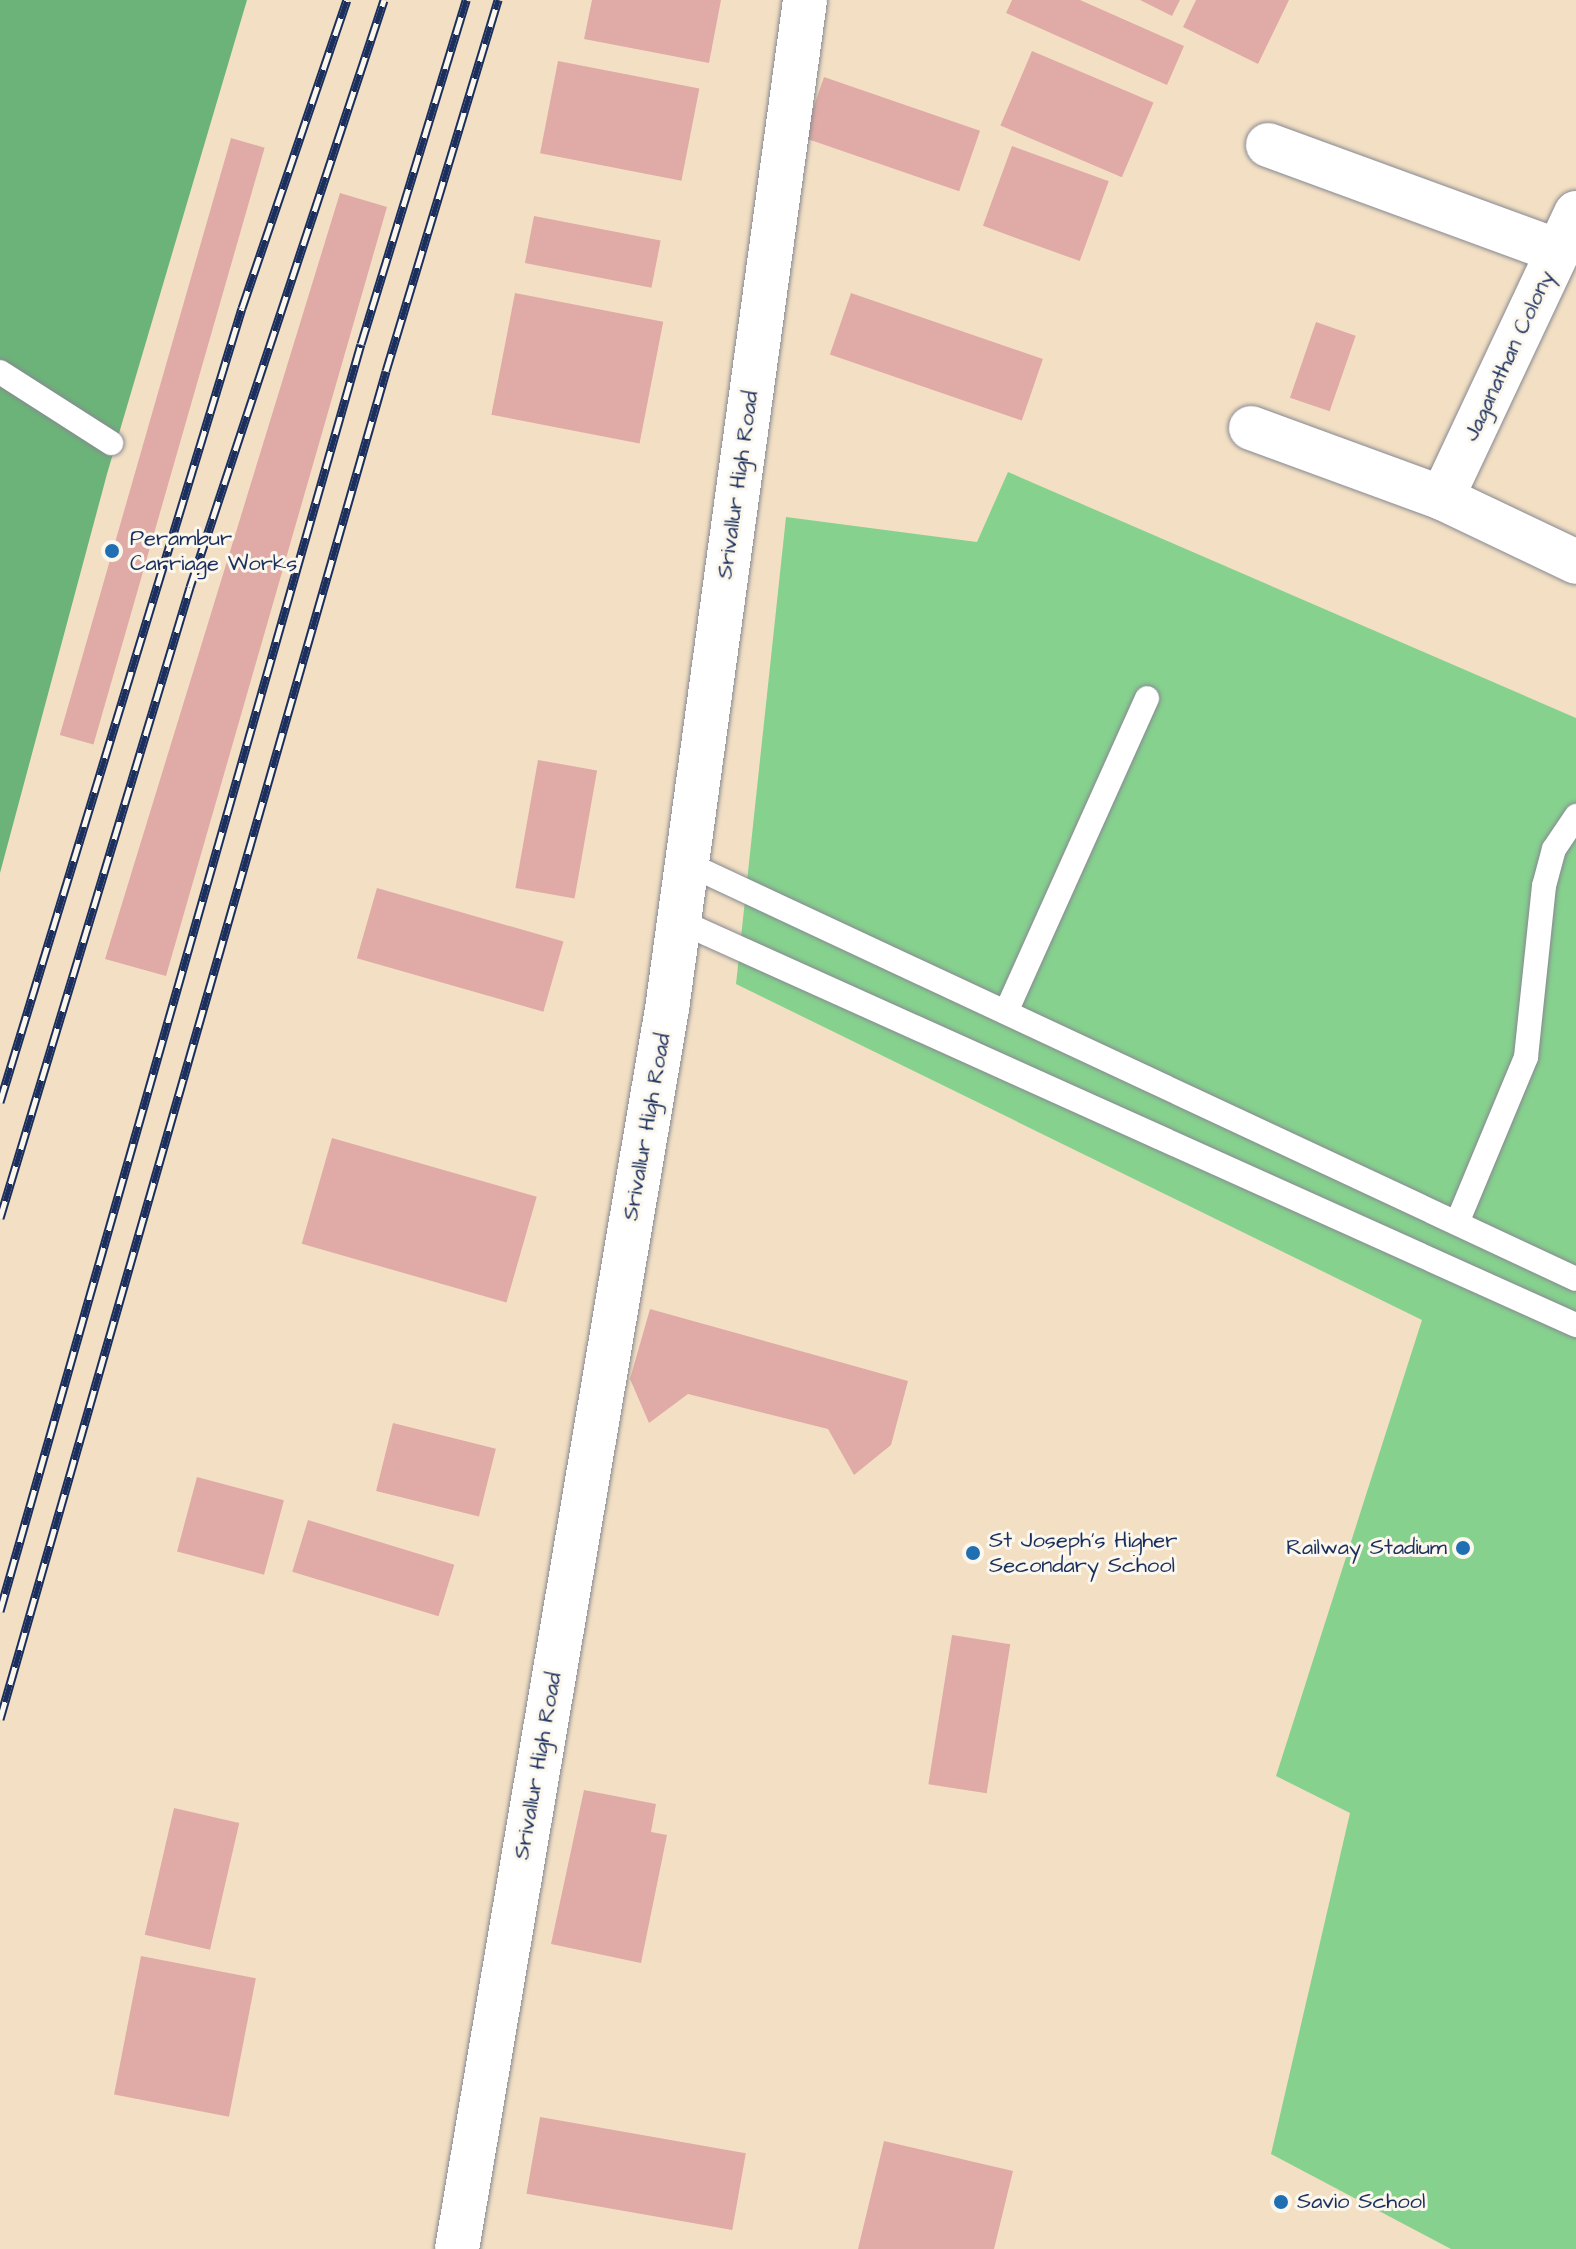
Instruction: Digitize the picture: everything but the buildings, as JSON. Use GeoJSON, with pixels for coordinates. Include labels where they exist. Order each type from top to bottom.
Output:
{"type":"FeatureCollection","features":[{"type":"Feature","properties":{"kind":"street","name":"Srivallur High Road"},"geometry":{"type":"LineString","coordinates":[[457,2249],[679,921],[805,0]]}},
{"type":"Feature","properties":{"kind":"street"},"geometry":{"type":"LineString","coordinates":[[1268,145],[1567,232]]}},
{"type":"Feature","properties":{"kind":"street","name":"Jaganathan Colony"},"geometry":{"type":"LineString","coordinates":[[1442,498],[1567,232]]}},
{"type":"Feature","properties":{"kind":"street"},"geometry":{"type":"LineString","coordinates":[[1251,428],[1442,498],[1576,562]]}},
{"type":"Feature","properties":{"kind":"lane"},"geometry":{"type":"LineString","coordinates":[[0,372],[111,443]]}},
{"type":"Feature","properties":{"kind":"lane"},"geometry":{"type":"LineString","coordinates":[[1006,1012],[1147,698]]}},
{"type":"Feature","properties":{"kind":"lane"},"geometry":{"type":"LineString","coordinates":[[1457,1223],[1526,1057],[1544,886],[1554,849],[1576,816]]}},
{"type":"Feature","properties":{"kind":"lane"},"geometry":{"type":"LineString","coordinates":[[686,863],[1576,1279]]}},
{"type":"Feature","properties":{"kind":"lane"},"geometry":{"type":"LineString","coordinates":[[679,921],[1576,1325]]}},
{"type":"Feature","properties":{"kind":"green space"},"geometry":{"type":"Polygon","coordinates":[[[0,0],[247,0],[107,474],[0,873],[0,0]]]}},
{"type":"Feature","properties":{"kind":"green space","name":"Railway Stadium"},"geometry":{"type":"Polygon","coordinates":[[[1008,472],[1576,718],[1576,2249],[1451,2249],[1271,2154],[1350,1813],[1276,1776],[1422,1320],[736,984],[786,517],[977,542],[1008,472]]]}},
{"type":"Feature","properties":{"kind":"railway"},"geometry":{"type":"LineString","coordinates":[[0,1102],[242,308],[347,0]]}},
{"type":"Feature","properties":{"kind":"railway"},"geometry":{"type":"LineString","coordinates":[[0,1218],[190,587],[384,0]]}},
{"type":"Feature","properties":{"kind":"railway"},"geometry":{"type":"LineString","coordinates":[[0,1611],[361,344],[466,0]]}},
{"type":"Feature","properties":{"kind":"railway"},"geometry":{"type":"LineString","coordinates":[[0,1719],[386,371],[498,0]]}},
{"type":"Feature","properties":{"kind":"place","name":"Perambur Carriage Works"},"geometry":{"type":"Point","coordinates":[112,551]}},
{"type":"Feature","properties":{"kind":"place","name":"Railway Stadium"},"geometry":{"type":"Point","coordinates":[1463,1548]}},
{"type":"Feature","properties":{"kind":"place","name":"St Joseph's Higher Secondary School"},"geometry":{"type":"Point","coordinates":[973,1553]}},
{"type":"Feature","properties":{"kind":"place","name":"Savio School"},"geometry":{"type":"Point","coordinates":[1281,2202]}}]}
